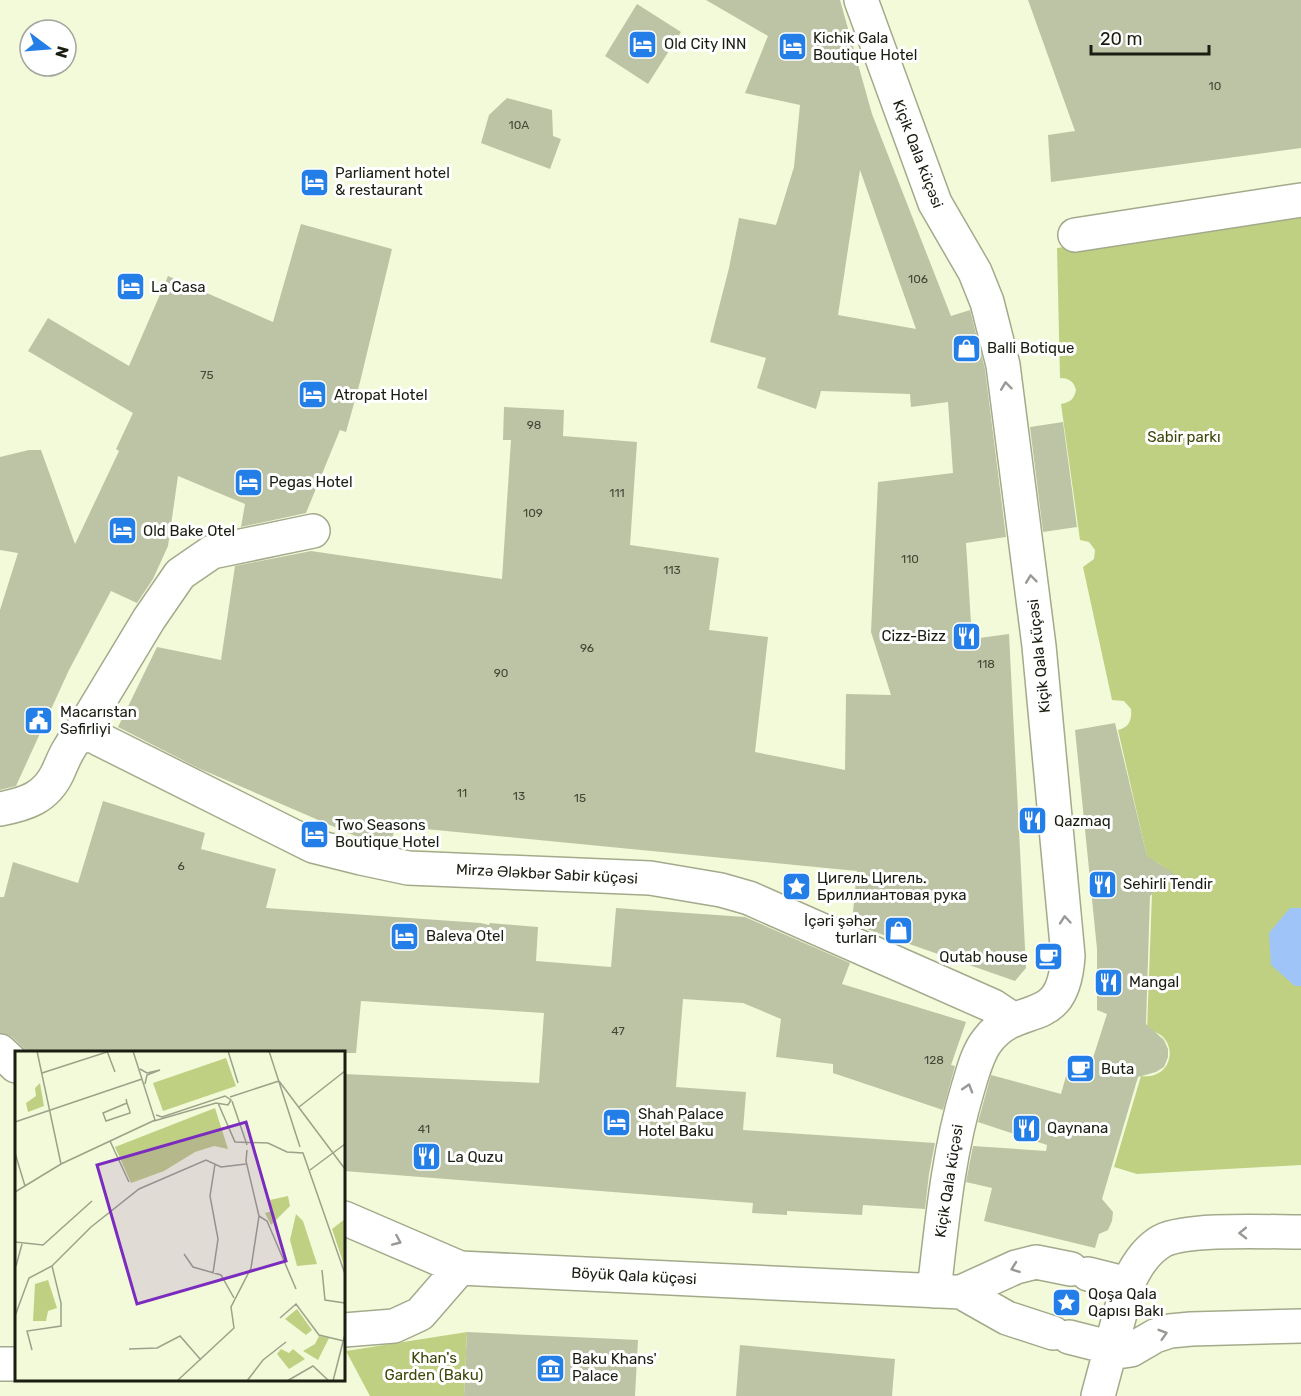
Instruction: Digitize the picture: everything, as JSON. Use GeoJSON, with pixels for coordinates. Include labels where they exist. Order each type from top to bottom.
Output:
{"type":"FeatureCollection","features":[{"type":"Feature","properties":{"kind":"street","name":"Kiçik Qala küçəsi"},"geometry":{"type":"LineString","coordinates":[[861,0],[935,203],[975,272],[987,302],[1004,365],[1039,646],[1068,956],[1067,975],[1061,993],[1041,1011],[1014,1020],[996,1030],[985,1043],[976,1063],[957,1124],[951,1154],[948,1291]]}},
{"type":"Feature","properties":{"kind":"street"},"geometry":{"type":"LineString","coordinates":[[1075,235],[1301,200]]}},
{"type":"Feature","properties":{"kind":"street"},"geometry":{"type":"LineString","coordinates":[[0,809],[24,804],[41,794],[57,775],[69,746],[79,735],[149,619],[180,574],[212,552],[313,531]]}},
{"type":"Feature","properties":{"kind":"street","name":"Mirzə Ələkbər Sabir küçəsi"},"geometry":{"type":"LineString","coordinates":[[79,735],[93,736],[313,846],[361,858],[408,868],[650,879],[721,890],[749,898],[993,1006],[1014,1020]]}},
{"type":"Feature","properties":{"kind":"street"},"geometry":{"type":"LineString","coordinates":[[0,1051],[15,1064]]}},
{"type":"Feature","properties":{"kind":"street","name":"Böyük Qala küçəsi"},"geometry":{"type":"LineString","coordinates":[[345,1218],[460,1268],[948,1291]]}},
{"type":"Feature","properties":{"kind":"street"},"geometry":{"type":"LineString","coordinates":[[1098,1396],[1128,1284],[1136,1268],[1150,1250],[1160,1242],[1173,1237],[1192,1234],[1301,1232]]}},
{"type":"Feature","properties":{"kind":"street"},"geometry":{"type":"LineString","coordinates":[[948,1291],[1036,1262],[1048,1263],[1128,1284]]}},
{"type":"Feature","properties":{"kind":"street"},"geometry":{"type":"LineString","coordinates":[[345,1330],[394,1326],[420,1314],[460,1268]]}},
{"type":"Feature","properties":{"kind":"street"},"geometry":{"type":"LineString","coordinates":[[948,1291],[1006,1318],[1109,1349],[1124,1351],[1131,1350],[1155,1336],[1191,1329],[1301,1326]]}},
{"type":"Feature","properties":{"kind":"green space","name":"Sabir parkı"},"geometry":{"type":"Polygon","coordinates":[[[1301,215],[1301,1165],[1137,1174],[1114,1167],[1141,1076],[1152,1076],[1161,1071],[1167,1065],[1170,1056],[1165,1040],[1158,1033],[1147,1030],[1152,893],[1163,885],[1166,874],[1160,865],[1148,861],[1118,730],[1129,723],[1131,709],[1124,701],[1112,700],[1083,567],[1094,559],[1095,550],[1089,542],[1080,540],[1061,404],[1072,400],[1076,390],[1070,381],[1060,378],[1057,248],[1301,215]]]}},
{"type":"Feature","properties":{"kind":"green space","name":"Khan's Garden (Baku)"},"geometry":{"type":"Polygon","coordinates":[[[467,1332],[464,1396],[370,1396],[346,1351],[467,1332]]]}},
{"type":"Feature","properties":{"kind":"water"},"geometry":{"type":"Polygon","coordinates":[[[1290,908],[1301,908],[1301,986],[1295,986],[1271,965],[1269,933],[1290,908]]]}},
{"type":"Feature","properties":{"kind":"building"},"geometry":{"type":"Polygon","coordinates":[[[706,0],[840,0],[872,114],[951,316],[970,310],[985,369],[1006,537],[966,543],[972,639],[1009,634],[1026,968],[1015,981],[855,925],[861,925],[852,922],[857,871],[395,826],[391,845],[360,838],[198,768],[118,727],[157,647],[221,660],[235,566],[311,551],[502,579],[511,440],[503,440],[504,407],[564,410],[563,436],[637,442],[630,545],[719,558],[709,630],[768,637],[755,752],[845,770],[846,694],[891,695],[871,632],[878,482],[953,473],[948,402],[911,407],[910,394],[821,391],[816,409],[757,388],[766,358],[710,342],[739,218],[776,225],[794,167],[800,105],[745,93],[768,36],[706,0]],[[860,170],[838,315],[916,329],[860,170]]]}},
{"type":"Feature","properties":{"kind":"building"},"geometry":{"type":"Polygon","coordinates":[[[1028,0],[1301,0],[1301,148],[1051,182],[1048,135],[1075,131],[1028,0]]]}},
{"type":"Feature","properties":{"kind":"building","name":"Old City INN"},"geometry":{"type":"Polygon","coordinates":[[[637,4],[681,32],[648,84],[605,56],[637,4]]]}},
{"type":"Feature","properties":{"kind":"building"},"geometry":{"type":"Polygon","coordinates":[[[507,98],[552,110],[553,136],[561,139],[550,169],[481,143],[489,115],[507,98]]]}},
{"type":"Feature","properties":{"kind":"building"},"geometry":{"type":"Polygon","coordinates":[[[301,224],[392,249],[346,432],[340,430],[306,513],[241,527],[245,504],[178,476],[168,546],[153,579],[137,603],[111,591],[69,670],[16,786],[0,790],[0,610],[18,553],[0,550],[0,457],[29,450],[41,450],[75,544],[119,451],[116,449],[133,413],[28,351],[48,318],[129,366],[168,276],[273,322],[301,224]]]}},
{"type":"Feature","properties":{"kind":"building"},"geometry":{"type":"Polygon","coordinates":[[[1063,422],[1077,527],[1043,532],[1030,427],[1063,422]]]}},
{"type":"Feature","properties":{"kind":"building"},"geometry":{"type":"Polygon","coordinates":[[[1115,723],[1147,856],[1175,874],[1150,896],[1146,1024],[1164,1040],[1168,1049],[1168,1057],[1164,1067],[1138,1077],[1102,1199],[1113,1212],[1112,1221],[1108,1230],[1099,1234],[1095,1248],[984,1221],[992,1188],[966,1182],[973,1146],[1046,1151],[1047,1145],[978,1122],[991,1075],[1061,1094],[1072,1055],[1092,1061],[1107,1014],[1097,1010],[1097,949],[1075,730],[1115,723]]]}},
{"type":"Feature","properties":{"kind":"building"},"geometry":{"type":"Polygon","coordinates":[[[103,801],[205,833],[201,849],[276,869],[266,908],[538,927],[536,961],[611,967],[616,908],[745,917],[850,963],[842,984],[966,1022],[951,1065],[955,1066],[943,1110],[833,1073],[833,1064],[776,1057],[781,1019],[743,1003],[683,999],[676,1087],[746,1092],[743,1130],[935,1143],[925,1209],[863,1205],[862,1215],[787,1211],[787,1215],[752,1213],[753,1203],[345,1171],[345,1074],[539,1083],[544,1013],[361,1001],[356,1053],[345,1053],[345,1051],[27,1051],[12,1037],[0,1033],[0,897],[4,897],[13,862],[78,883],[103,801]]]}},
{"type":"Feature","properties":{"kind":"building","name":"Baku Khans' Palace"},"geometry":{"type":"Polygon","coordinates":[[[467,1332],[638,1340],[635,1396],[464,1396],[467,1332]]]}},
{"type":"Feature","properties":{"kind":"building"},"geometry":{"type":"Polygon","coordinates":[[[740,1345],[895,1359],[892,1396],[736,1396],[740,1345]]]}},
{"type":"Feature","properties":{"kind":"place","name":"Old City INN"},"geometry":{"type":"Point","coordinates":[643,44]}},
{"type":"Feature","properties":{"kind":"place","name":"Kichik Gala Boutique Hotel"},"geometry":{"type":"Point","coordinates":[792,47]}},
{"type":"Feature","properties":{"kind":"place","name":"Parliament hotel & restaurant"},"geometry":{"type":"Point","coordinates":[314,182]}},
{"type":"Feature","properties":{"kind":"place","name":"La Casa"},"geometry":{"type":"Point","coordinates":[130,287]}},
{"type":"Feature","properties":{"kind":"place","name":"Balli Botique"},"geometry":{"type":"Point","coordinates":[966,348]}},
{"type":"Feature","properties":{"kind":"place","name":"Atropat Hotel"},"geometry":{"type":"Point","coordinates":[313,395]}},
{"type":"Feature","properties":{"kind":"place","name":"Pegas Hotel"},"geometry":{"type":"Point","coordinates":[248,482]}},
{"type":"Feature","properties":{"kind":"place","name":"Old Bake Otel"},"geometry":{"type":"Point","coordinates":[122,531]}},
{"type":"Feature","properties":{"kind":"place","name":"Cizz-Bizz"},"geometry":{"type":"Point","coordinates":[967,636]}},
{"type":"Feature","properties":{"kind":"place","name":"Macarıstan Səfirliyi"},"geometry":{"type":"Point","coordinates":[39,721]}},
{"type":"Feature","properties":{"kind":"place","name":"Qazmaq"},"geometry":{"type":"Point","coordinates":[1033,821]}},
{"type":"Feature","properties":{"kind":"place","name":"Two Seasons Boutique Hotel"},"geometry":{"type":"Point","coordinates":[314,834]}},
{"type":"Feature","properties":{"kind":"place","name":"Sehirli Tendir"},"geometry":{"type":"Point","coordinates":[1102,884]}},
{"type":"Feature","properties":{"kind":"place","name":"Цигель Цигель. Бриллиантовая рука"},"geometry":{"type":"Point","coordinates":[796,887]}},
{"type":"Feature","properties":{"kind":"place","name":"İçəri şəhər turları"},"geometry":{"type":"Point","coordinates":[898,930]}},
{"type":"Feature","properties":{"kind":"place","name":"Baleva Otel"},"geometry":{"type":"Point","coordinates":[405,936]}},
{"type":"Feature","properties":{"kind":"place","name":"Qutab house"},"geometry":{"type":"Point","coordinates":[1049,957]}},
{"type":"Feature","properties":{"kind":"place","name":"Mangal"},"geometry":{"type":"Point","coordinates":[1108,982]}},
{"type":"Feature","properties":{"kind":"place","name":"Buta"},"geometry":{"type":"Point","coordinates":[1080,1069]}},
{"type":"Feature","properties":{"kind":"place","name":"Shah Palace Hotel Baku"},"geometry":{"type":"Point","coordinates":[617,1123]}},
{"type":"Feature","properties":{"kind":"place","name":"Qaynana"},"geometry":{"type":"Point","coordinates":[1026,1128]}},
{"type":"Feature","properties":{"kind":"place","name":"La Quzu"},"geometry":{"type":"Point","coordinates":[426,1157]}},
{"type":"Feature","properties":{"kind":"place","name":"Qoşa Qala Qapısı Bakı"},"geometry":{"type":"Point","coordinates":[1067,1303]}},
{"type":"Feature","properties":{"kind":"place","name":"Baku Khans' Palace"},"geometry":{"type":"Point","coordinates":[551,1368]}}]}
